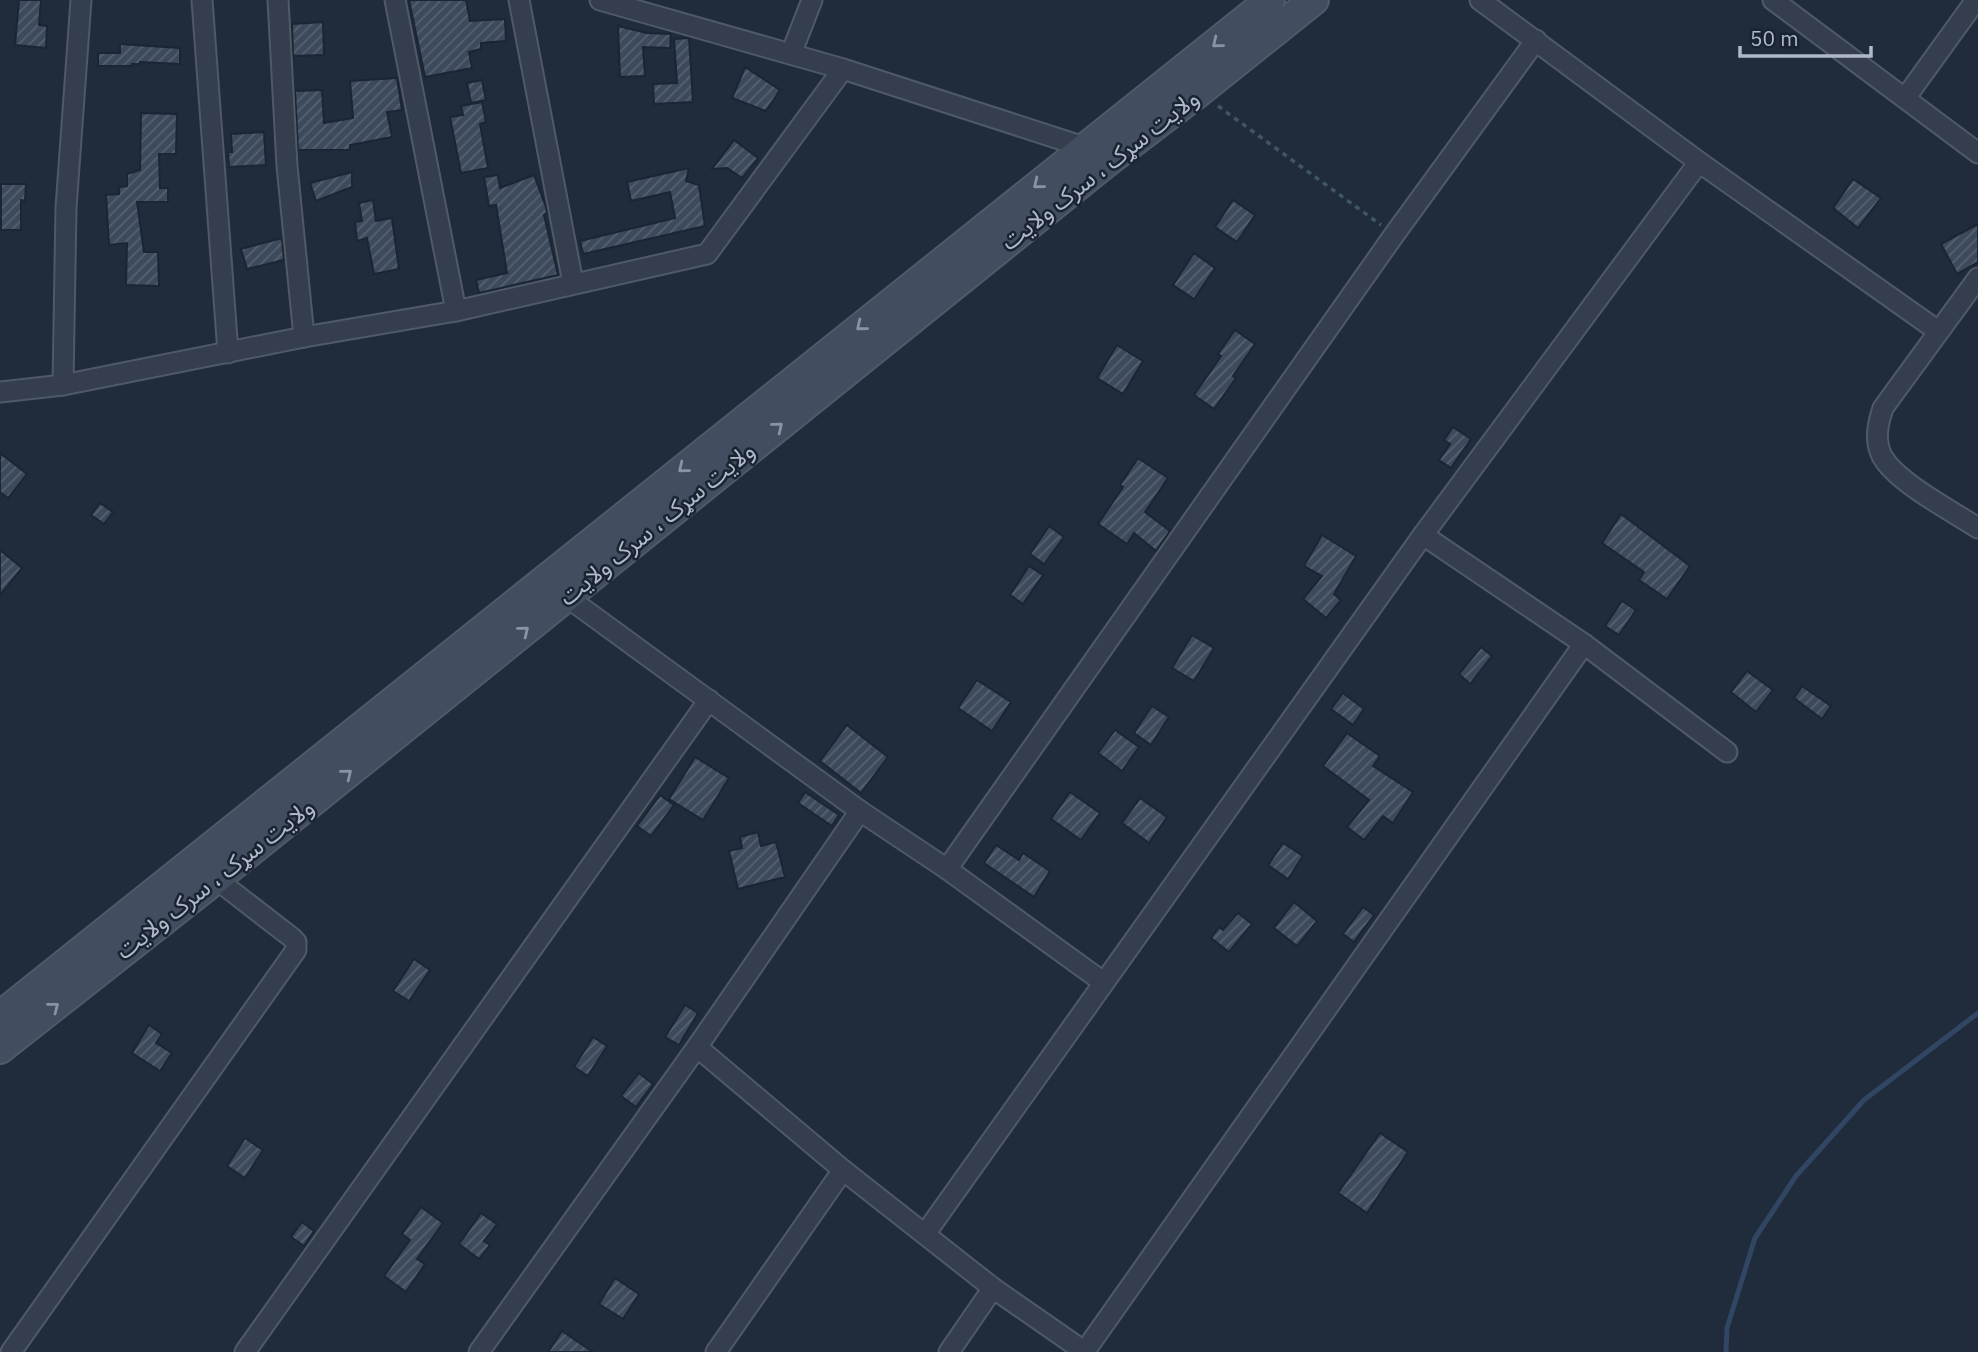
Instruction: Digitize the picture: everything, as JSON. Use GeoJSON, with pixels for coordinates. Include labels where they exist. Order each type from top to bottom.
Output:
{"type":"FeatureCollection","features":[{"type":"Feature","properties":{"kind":"main road","name":"ولایت سړک ، سرک ولایت"},"geometry":{"type":"LineString","coordinates":[[0,1049],[567,597],[1096,154],[1270,0]]}},
{"type":"Feature","properties":{"kind":"main road","name":"ولایت سړک ، سرک ولایت"},"geometry":{"type":"LineString","coordinates":[[0,1016],[1096,154],[1199,92],[1314,0]]}},
{"type":"Feature","properties":{"kind":"street"},"geometry":{"type":"LineString","coordinates":[[63,385],[66,208],[81,0]]}},
{"type":"Feature","properties":{"kind":"street"},"geometry":{"type":"LineString","coordinates":[[202,0],[228,353]]}},
{"type":"Feature","properties":{"kind":"street"},"geometry":{"type":"LineString","coordinates":[[278,0],[287,166],[304,337]]}},
{"type":"Feature","properties":{"kind":"street"},"geometry":{"type":"LineString","coordinates":[[395,0],[456,311]]}},
{"type":"Feature","properties":{"kind":"street"},"geometry":{"type":"LineString","coordinates":[[519,0],[573,283]]}},
{"type":"Feature","properties":{"kind":"street"},"geometry":{"type":"LineString","coordinates":[[600,0],[658,8],[1096,154]]}},
{"type":"Feature","properties":{"kind":"street"},"geometry":{"type":"LineString","coordinates":[[791,54],[812,0]]}},
{"type":"Feature","properties":{"kind":"street"},"geometry":{"type":"LineString","coordinates":[[1480,0],[1699,163],[1938,331]]}},
{"type":"Feature","properties":{"kind":"street"},"geometry":{"type":"LineString","coordinates":[[1773,0],[1978,153]]}},
{"type":"Feature","properties":{"kind":"street"},"geometry":{"type":"LineString","coordinates":[[1906,97],[1976,0]]}},
{"type":"Feature","properties":{"kind":"street"},"geometry":{"type":"LineString","coordinates":[[947,869],[1394,235],[1536,40]]}},
{"type":"Feature","properties":{"kind":"street"},"geometry":{"type":"LineString","coordinates":[[0,392],[63,385],[304,337],[456,311],[708,254],[843,69]]}},
{"type":"Feature","properties":{"kind":"street"},"geometry":{"type":"LineString","coordinates":[[925,1234],[1423,535],[1699,163]]}},
{"type":"Feature","properties":{"kind":"street"},"geometry":{"type":"LineString","coordinates":[[1978,278],[1883,408],[1877,440],[1882,456],[1906,482],[1978,528]]}},
{"type":"Feature","properties":{"kind":"street"},"geometry":{"type":"LineString","coordinates":[[1423,535],[1584,645],[1727,752]]}},
{"type":"Feature","properties":{"kind":"street"},"geometry":{"type":"LineString","coordinates":[[567,597],[860,811],[947,869],[1103,982]]}},
{"type":"Feature","properties":{"kind":"street"},"geometry":{"type":"LineString","coordinates":[[697,1048],[843,1170],[993,1288],[1085,1352],[1584,645]]}},
{"type":"Feature","properties":{"kind":"street"},"geometry":{"type":"LineString","coordinates":[[245,1352],[709,700]]}},
{"type":"Feature","properties":{"kind":"street"},"geometry":{"type":"LineString","coordinates":[[478,1352],[697,1048],[860,811]]}},
{"type":"Feature","properties":{"kind":"street"},"geometry":{"type":"LineString","coordinates":[[11,1352],[296,950],[296,942],[291,937],[216,879]]}},
{"type":"Feature","properties":{"kind":"street"},"geometry":{"type":"LineString","coordinates":[[716,1352],[843,1170]]}},
{"type":"Feature","properties":{"kind":"street"},"geometry":{"type":"LineString","coordinates":[[948,1352],[993,1288]]}},
{"type":"Feature","properties":{"kind":"path"},"geometry":{"type":"LineString","coordinates":[[1199,92],[1394,235]]}},
{"type":"Feature","properties":{"kind":"building"},"geometry":{"type":"Polygon","coordinates":[[[19,0],[41,0],[39,25],[47,26],[46,48],[15,45],[19,0]]]}},
{"type":"Feature","properties":{"kind":"building"},"geometry":{"type":"Polygon","coordinates":[[[409,0],[466,0],[470,21],[505,19],[506,41],[481,43],[481,49],[469,52],[472,68],[425,77],[409,0]]]}},
{"type":"Feature","properties":{"kind":"building"},"geometry":{"type":"Polygon","coordinates":[[[323,22],[324,55],[293,56],[292,24],[323,22]]]}},
{"type":"Feature","properties":{"kind":"building"},"geometry":{"type":"Polygon","coordinates":[[[618,26],[647,33],[671,34],[670,48],[643,47],[645,76],[620,77],[618,26]]]}},
{"type":"Feature","properties":{"kind":"building"},"geometry":{"type":"Polygon","coordinates":[[[689,38],[693,102],[654,104],[653,84],[677,83],[674,39],[689,38]]]}},
{"type":"Feature","properties":{"kind":"building"},"geometry":{"type":"Polygon","coordinates":[[[120,44],[180,48],[180,64],[140,62],[132,66],[98,66],[98,53],[120,53],[120,44]]]}},
{"type":"Feature","properties":{"kind":"building"},"geometry":{"type":"Polygon","coordinates":[[[745,67],[780,90],[766,111],[732,98],[745,67]]]}},
{"type":"Feature","properties":{"kind":"building"},"geometry":{"type":"Polygon","coordinates":[[[397,78],[402,110],[387,112],[392,137],[350,145],[350,150],[298,150],[295,91],[322,90],[324,123],[353,118],[350,81],[397,78]]]}},
{"type":"Feature","properties":{"kind":"building"},"geometry":{"type":"Polygon","coordinates":[[[482,80],[486,100],[471,103],[467,83],[482,80]]]}},
{"type":"Feature","properties":{"kind":"building"},"geometry":{"type":"Polygon","coordinates":[[[482,102],[486,122],[480,124],[488,168],[461,173],[450,117],[463,115],[461,106],[482,102]]]}},
{"type":"Feature","properties":{"kind":"building"},"geometry":{"type":"Polygon","coordinates":[[[141,113],[177,114],[176,154],[159,154],[160,188],[168,188],[168,202],[137,202],[144,252],[158,252],[159,286],[126,285],[127,243],[109,245],[106,195],[119,194],[119,187],[127,186],[127,174],[140,170],[141,113]]]}},
{"type":"Feature","properties":{"kind":"building"},"geometry":{"type":"Polygon","coordinates":[[[264,132],[266,165],[229,167],[231,134],[264,132]]]}},
{"type":"Feature","properties":{"kind":"building"},"geometry":{"type":"Polygon","coordinates":[[[734,140],[758,158],[742,178],[727,168],[712,169],[734,140]]]}},
{"type":"Feature","properties":{"kind":"building"},"geometry":{"type":"Polygon","coordinates":[[[689,168],[686,181],[699,185],[705,226],[583,254],[580,241],[675,218],[670,192],[631,201],[627,182],[689,168]]]}},
{"type":"Feature","properties":{"kind":"building"},"geometry":{"type":"Polygon","coordinates":[[[352,172],[352,187],[316,201],[310,183],[352,172]]]}},
{"type":"Feature","properties":{"kind":"building"},"geometry":{"type":"Polygon","coordinates":[[[498,175],[500,188],[534,175],[546,207],[547,213],[544,215],[558,275],[479,293],[476,280],[507,273],[496,205],[489,206],[484,177],[498,175]]]}},
{"type":"Feature","properties":{"kind":"building"},"geometry":{"type":"Polygon","coordinates":[[[1853,179],[1881,198],[1858,228],[1833,208],[1853,179]]]}},
{"type":"Feature","properties":{"kind":"building"},"geometry":{"type":"Polygon","coordinates":[[[1,184],[26,184],[25,201],[21,200],[21,230],[1,230],[1,184]]]}},
{"type":"Feature","properties":{"kind":"building"},"geometry":{"type":"Polygon","coordinates":[[[373,200],[376,221],[392,218],[399,269],[374,274],[367,238],[357,241],[355,222],[362,221],[359,203],[373,200]]]}},
{"type":"Feature","properties":{"kind":"building"},"geometry":{"type":"Polygon","coordinates":[[[1233,200],[1255,215],[1237,242],[1215,227],[1233,200]]]}},
{"type":"Feature","properties":{"kind":"building"},"geometry":{"type":"Polygon","coordinates":[[[1978,224],[1978,262],[1957,274],[1941,244],[1978,224]]]}},
{"type":"Feature","properties":{"kind":"building"},"geometry":{"type":"Polygon","coordinates":[[[282,238],[284,260],[247,269],[241,249],[282,238]]]}},
{"type":"Feature","properties":{"kind":"building"},"geometry":{"type":"Polygon","coordinates":[[[1194,253],[1215,268],[1194,299],[1173,285],[1194,253]]]}},
{"type":"Feature","properties":{"kind":"building"},"geometry":{"type":"Polygon","coordinates":[[[1235,330],[1255,344],[1214,409],[1194,395],[1235,330]]]}},
{"type":"Feature","properties":{"kind":"building"},"geometry":{"type":"Polygon","coordinates":[[[1117,345],[1143,361],[1123,394],[1097,378],[1117,345]]]}},
{"type":"Feature","properties":{"kind":"building"},"geometry":{"type":"Polygon","coordinates":[[[1453,427],[1471,439],[1451,468],[1439,460],[1450,444],[1444,440],[1453,427]]]}},
{"type":"Feature","properties":{"kind":"building"},"geometry":{"type":"Polygon","coordinates":[[[0,453],[27,474],[8,498],[0,492],[0,453]]]}},
{"type":"Feature","properties":{"kind":"building"},"geometry":{"type":"Polygon","coordinates":[[[1138,458],[1168,478],[1145,512],[1170,531],[1156,551],[1134,533],[1127,544],[1098,524],[1123,487],[1120,485],[1138,458]]]}},
{"type":"Feature","properties":{"kind":"building"},"geometry":{"type":"Polygon","coordinates":[[[100,503],[113,512],[104,524],[91,515],[100,503]]]}},
{"type":"Feature","properties":{"kind":"building"},"geometry":{"type":"Polygon","coordinates":[[[1621,514],[1690,566],[1667,599],[1639,580],[1644,572],[1602,543],[1621,514]]]}},
{"type":"Feature","properties":{"kind":"building"},"geometry":{"type":"Polygon","coordinates":[[[1049,526],[1064,537],[1044,564],[1030,554],[1049,526]]]}},
{"type":"Feature","properties":{"kind":"building"},"geometry":{"type":"Polygon","coordinates":[[[1322,535],[1356,556],[1334,594],[1341,600],[1326,618],[1303,599],[1322,576],[1304,566],[1322,535]]]}},
{"type":"Feature","properties":{"kind":"building"},"geometry":{"type":"Polygon","coordinates":[[[0,550],[22,568],[0,595],[0,550]]]}},
{"type":"Feature","properties":{"kind":"building"},"geometry":{"type":"Polygon","coordinates":[[[1029,566],[1043,575],[1023,604],[1010,595],[1029,566]]]}},
{"type":"Feature","properties":{"kind":"building"},"geometry":{"type":"Polygon","coordinates":[[[1622,601],[1636,610],[1619,635],[1605,626],[1622,601]]]}},
{"type":"Feature","properties":{"kind":"building"},"geometry":{"type":"Polygon","coordinates":[[[1192,635],[1214,648],[1194,681],[1172,668],[1192,635]]]}},
{"type":"Feature","properties":{"kind":"building"},"geometry":{"type":"Polygon","coordinates":[[[1481,647],[1492,656],[1470,684],[1459,674],[1481,647]]]}},
{"type":"Feature","properties":{"kind":"building"},"geometry":{"type":"Polygon","coordinates":[[[1747,671],[1773,690],[1756,712],[1731,692],[1747,671]]]}},
{"type":"Feature","properties":{"kind":"building"},"geometry":{"type":"Polygon","coordinates":[[[977,680],[1011,702],[992,731],[958,708],[977,680]]]}},
{"type":"Feature","properties":{"kind":"building"},"geometry":{"type":"Polygon","coordinates":[[[1802,686],[1831,706],[1822,719],[1794,698],[1802,686]]]}},
{"type":"Feature","properties":{"kind":"building"},"geometry":{"type":"Polygon","coordinates":[[[1343,693],[1364,709],[1353,725],[1331,709],[1343,693]]]}},
{"type":"Feature","properties":{"kind":"building"},"geometry":{"type":"Polygon","coordinates":[[[1152,706],[1169,717],[1151,745],[1134,733],[1152,706]]]}},
{"type":"Feature","properties":{"kind":"building"},"geometry":{"type":"Polygon","coordinates":[[[847,725],[888,757],[861,793],[820,761],[847,725]]]}},
{"type":"Feature","properties":{"kind":"building"},"geometry":{"type":"Polygon","coordinates":[[[1115,730],[1139,747],[1122,771],[1098,753],[1115,730]]]}},
{"type":"Feature","properties":{"kind":"building"},"geometry":{"type":"Polygon","coordinates":[[[1347,733],[1380,756],[1373,766],[1413,792],[1393,823],[1383,816],[1364,840],[1347,827],[1369,800],[1323,766],[1347,733]]]}},
{"type":"Feature","properties":{"kind":"building"},"geometry":{"type":"Polygon","coordinates":[[[695,757],[729,778],[703,820],[669,799],[695,757]]]}},
{"type":"Feature","properties":{"kind":"building"},"geometry":{"type":"Polygon","coordinates":[[[805,792],[839,815],[832,826],[798,803],[805,792]]]}},
{"type":"Feature","properties":{"kind":"building"},"geometry":{"type":"Polygon","coordinates":[[[1070,792],[1100,813],[1081,840],[1051,819],[1070,792]]]}},
{"type":"Feature","properties":{"kind":"building"},"geometry":{"type":"Polygon","coordinates":[[[660,795],[674,805],[651,836],[637,826],[660,795]]]}},
{"type":"Feature","properties":{"kind":"building"},"geometry":{"type":"Polygon","coordinates":[[[1140,798],[1167,817],[1149,843],[1122,823],[1140,798]]]}},
{"type":"Feature","properties":{"kind":"building"},"geometry":{"type":"Polygon","coordinates":[[[758,832],[761,846],[776,842],[785,877],[738,889],[729,851],[742,848],[740,837],[758,832]]]}},
{"type":"Feature","properties":{"kind":"building"},"geometry":{"type":"Polygon","coordinates":[[[1283,843],[1303,856],[1288,879],[1268,865],[1283,843]]]}},
{"type":"Feature","properties":{"kind":"building"},"geometry":{"type":"Polygon","coordinates":[[[996,845],[1019,860],[1023,853],[1050,871],[1034,897],[984,863],[996,845]]]}},
{"type":"Feature","properties":{"kind":"building"},"geometry":{"type":"Polygon","coordinates":[[[1294,902],[1317,921],[1297,946],[1274,928],[1294,902]]]}},
{"type":"Feature","properties":{"kind":"building"},"geometry":{"type":"Polygon","coordinates":[[[1363,907],[1374,915],[1354,942],[1343,934],[1363,907]]]}},
{"type":"Feature","properties":{"kind":"building"},"geometry":{"type":"Polygon","coordinates":[[[1238,913],[1252,924],[1229,952],[1211,938],[1219,927],[1223,930],[1238,913]]]}},
{"type":"Feature","properties":{"kind":"building"},"geometry":{"type":"Polygon","coordinates":[[[414,959],[430,970],[409,1001],[393,991],[414,959]]]}},
{"type":"Feature","properties":{"kind":"building"},"geometry":{"type":"Polygon","coordinates":[[[685,1005],[698,1013],[679,1045],[665,1037],[685,1005]]]}},
{"type":"Feature","properties":{"kind":"building"},"geometry":{"type":"Polygon","coordinates":[[[149,1025],[162,1034],[156,1043],[172,1053],[160,1071],[132,1053],[149,1025]]]}},
{"type":"Feature","properties":{"kind":"building"},"geometry":{"type":"Polygon","coordinates":[[[593,1037],[607,1046],[588,1076],[574,1067],[593,1037]]]}},
{"type":"Feature","properties":{"kind":"building"},"geometry":{"type":"Polygon","coordinates":[[[639,1073],[653,1084],[636,1107],[621,1096],[639,1073]]]}},
{"type":"Feature","properties":{"kind":"building"},"geometry":{"type":"Polygon","coordinates":[[[1380,1133],[1408,1152],[1367,1213],[1338,1193],[1380,1133]]]}},
{"type":"Feature","properties":{"kind":"building"},"geometry":{"type":"Polygon","coordinates":[[[245,1138],[263,1150],[245,1178],[227,1166],[245,1138]]]}},
{"type":"Feature","properties":{"kind":"building"},"geometry":{"type":"Polygon","coordinates":[[[421,1207],[443,1223],[417,1259],[425,1264],[406,1292],[384,1276],[410,1240],[402,1234],[421,1207]]]}},
{"type":"Feature","properties":{"kind":"building"},"geometry":{"type":"Polygon","coordinates":[[[481,1213],[497,1224],[484,1241],[490,1245],[479,1259],[459,1244],[481,1213]]]}},
{"type":"Feature","properties":{"kind":"building"},"geometry":{"type":"Polygon","coordinates":[[[302,1222],[314,1231],[304,1246],[291,1237],[302,1222]]]}},
{"type":"Feature","properties":{"kind":"building"},"geometry":{"type":"Polygon","coordinates":[[[615,1278],[639,1294],[623,1319],[599,1304],[615,1278]]]}},
{"type":"Feature","properties":{"kind":"building"},"geometry":{"type":"Polygon","coordinates":[[[562,1331],[593,1352],[548,1352],[562,1331]]]}},
{"type":"Feature","properties":{"kind":"waterway"},"geometry":{"type":"LineString","coordinates":[[1726,1352],[1727,1328],[1755,1238],[1796,1176],[1864,1100],[1978,1013]]}}]}
